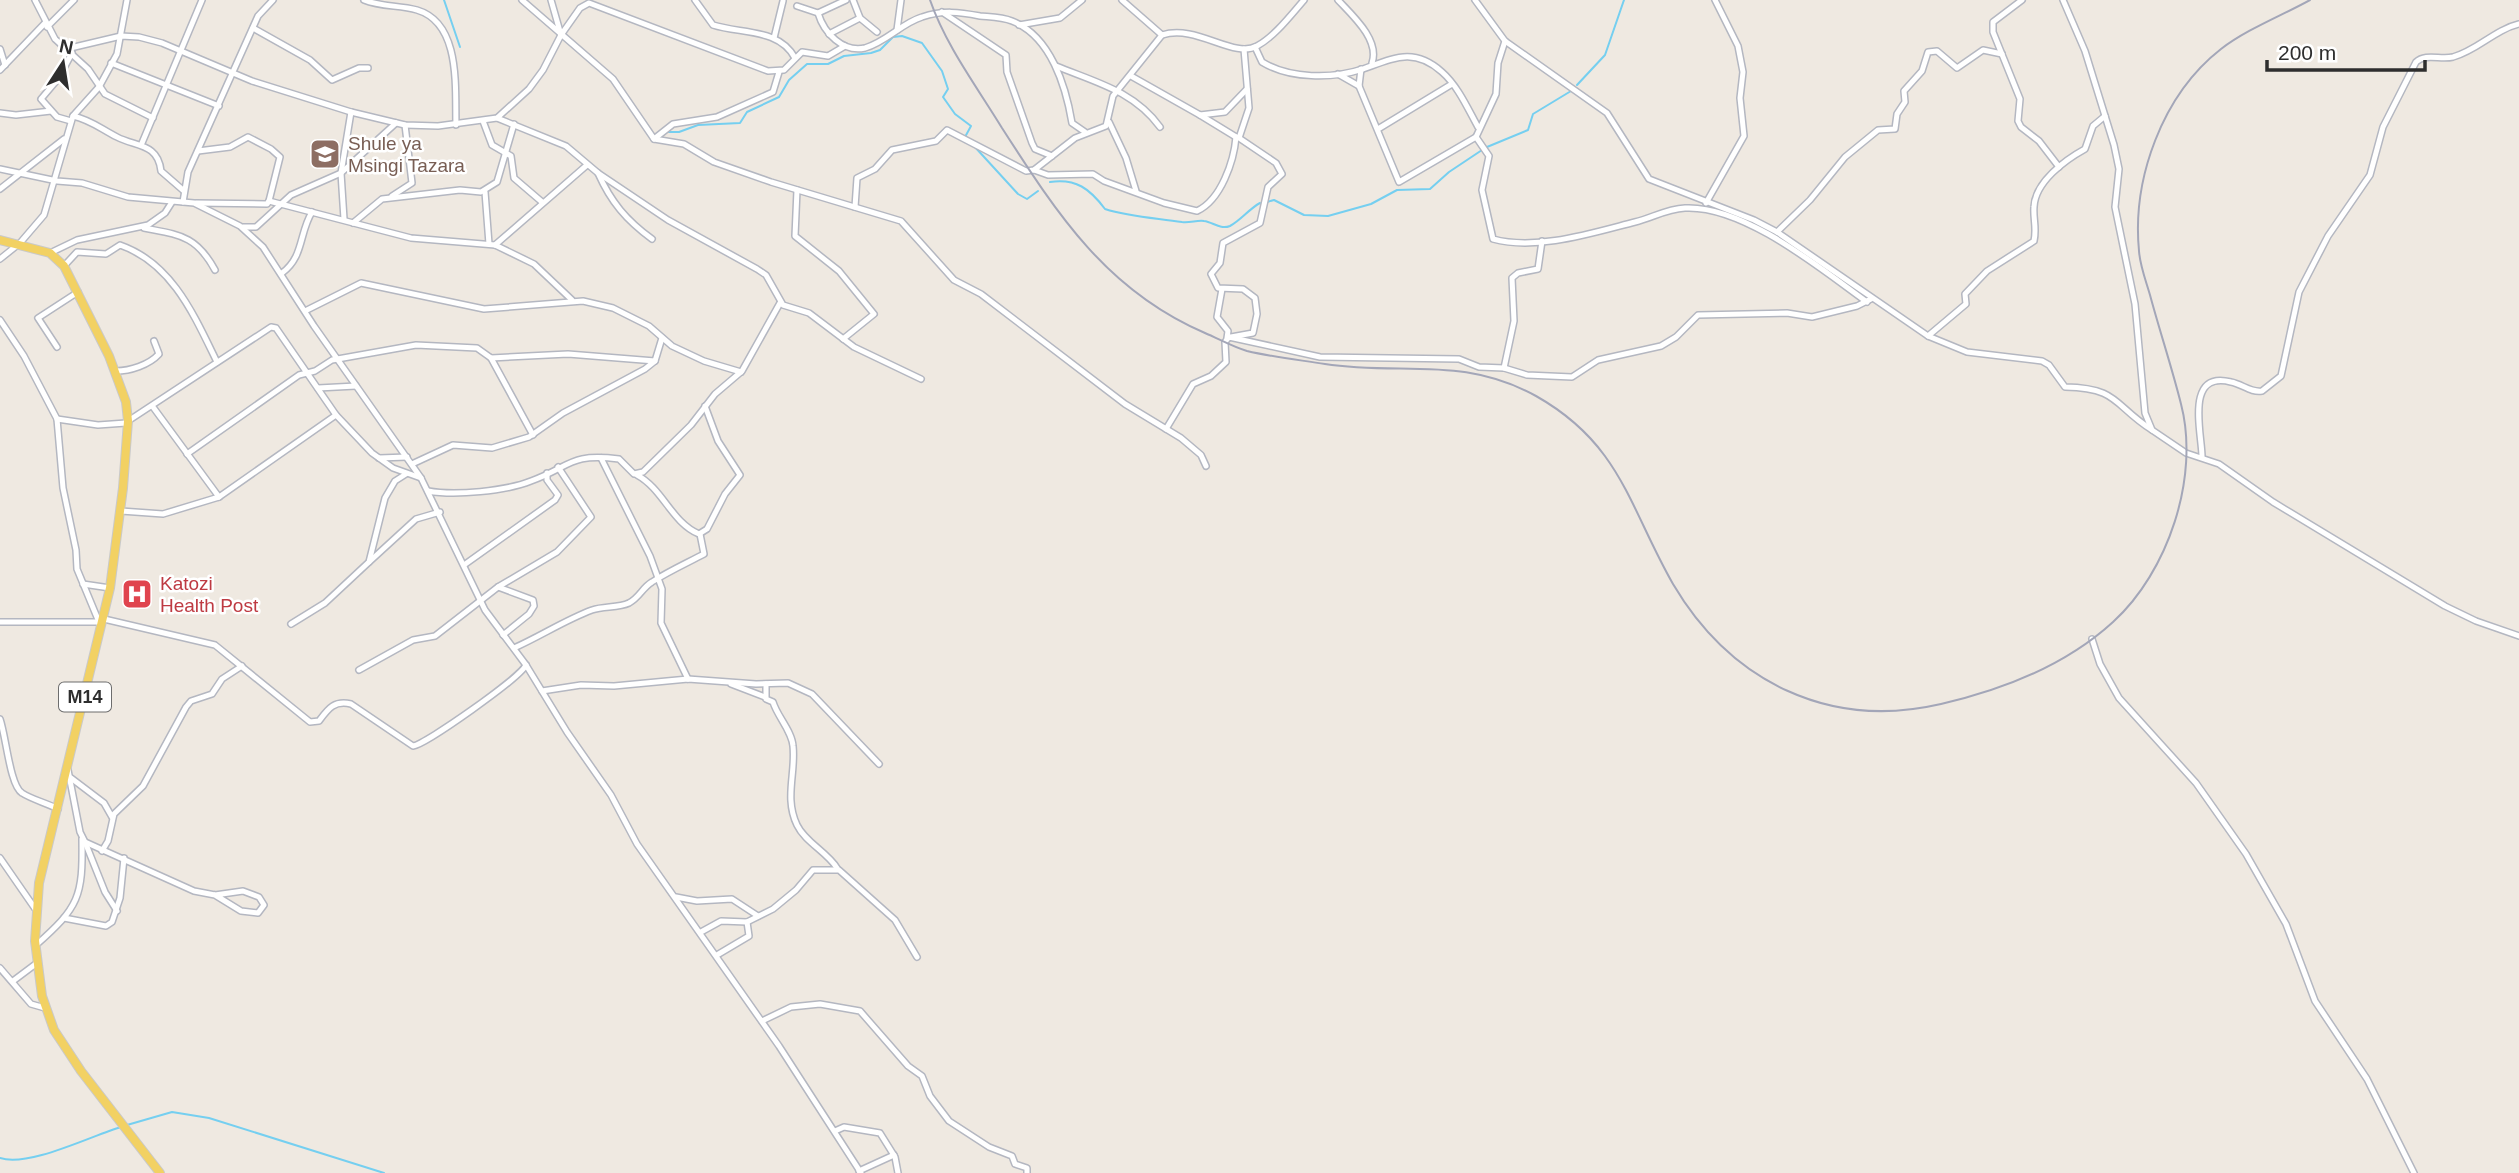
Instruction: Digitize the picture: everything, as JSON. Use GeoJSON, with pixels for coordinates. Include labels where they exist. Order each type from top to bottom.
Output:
{"type":"FeatureCollection","features":[{"type":"Feature","properties":{"kind":"main road","name":"M14"},"geometry":{"type":"LineString","coordinates":[[0,240],[20,243],[50,253],[64,266],[116,371],[127,422],[121,511],[110,588],[70,774],[39,883],[36,945],[45,1008],[68,1053],[160,1173]]}},
{"type":"Feature","properties":{"kind":"street"},"geometry":{"type":"LineString","coordinates":[[35,0],[46,25],[100,87],[116,101],[153,118]]}},
{"type":"Feature","properties":{"kind":"street"},"geometry":{"type":"LineString","coordinates":[[3,68],[74,0]]}},
{"type":"Feature","properties":{"kind":"street"},"geometry":{"type":"LineString","coordinates":[[0,259],[20,243],[44,215],[57,181],[64,139],[72,118],[100,87],[121,36],[123,9],[127,0]]}},
{"type":"Feature","properties":{"kind":"street"},"geometry":{"type":"LineString","coordinates":[[142,143],[202,0]]}},
{"type":"Feature","properties":{"kind":"street"},"geometry":{"type":"LineString","coordinates":[[183,202],[186,178],[258,16],[273,0]]}},
{"type":"Feature","properties":{"kind":"street"},"geometry":{"type":"LineString","coordinates":[[364,0],[416,10],[438,20],[449,43],[456,125]]}},
{"type":"Feature","properties":{"kind":"street"},"geometry":{"type":"LineString","coordinates":[[522,0],[612,79],[654,139],[684,144],[714,162],[901,221],[954,280],[981,294],[1109,393],[1197,451],[1206,466]]}},
{"type":"Feature","properties":{"kind":"street"},"geometry":{"type":"LineString","coordinates":[[695,0],[713,26],[774,38],[789,48],[795,58]]}},
{"type":"Feature","properties":{"kind":"street"},"geometry":{"type":"LineString","coordinates":[[805,0],[797,6],[818,13],[846,0]]}},
{"type":"Feature","properties":{"kind":"street"},"geometry":{"type":"LineString","coordinates":[[853,0],[860,18],[877,32]]}},
{"type":"Feature","properties":{"kind":"street"},"geometry":{"type":"LineString","coordinates":[[897,30],[901,0]]}},
{"type":"Feature","properties":{"kind":"street"},"geometry":{"type":"LineString","coordinates":[[1019,25],[1060,18],[1082,0]]}},
{"type":"Feature","properties":{"kind":"street"},"geometry":{"type":"LineString","coordinates":[[1122,0],[1162,35],[1199,34],[1233,48],[1244,49],[1255,47],[1304,0]]}},
{"type":"Feature","properties":{"kind":"street"},"geometry":{"type":"LineString","coordinates":[[1338,0],[1368,36],[1375,52],[1372,63]]}},
{"type":"Feature","properties":{"kind":"street"},"geometry":{"type":"LineString","coordinates":[[1475,0],[1505,41],[1606,113],[1648,179],[1754,220],[1777,232],[1850,280],[1869,300]]}},
{"type":"Feature","properties":{"kind":"street"},"geometry":{"type":"LineString","coordinates":[[1706,203],[1744,136],[1741,112],[1743,72],[1738,46],[1715,0]]}},
{"type":"Feature","properties":{"kind":"street"},"geometry":{"type":"LineString","coordinates":[[2022,0],[1993,22],[1993,32],[2020,99],[2018,121],[2021,127],[2039,141],[2059,167]]}},
{"type":"Feature","properties":{"kind":"street"},"geometry":{"type":"LineString","coordinates":[[2063,0],[2085,51],[2119,169],[2115,207],[2135,304],[2144,413],[2152,430]]}},
{"type":"Feature","properties":{"kind":"street"},"geometry":{"type":"LineString","coordinates":[[552,1],[561,35]]}},
{"type":"Feature","properties":{"kind":"street"},"geometry":{"type":"LineString","coordinates":[[774,38],[783,1]]}},
{"type":"Feature","properties":{"kind":"street"},"geometry":{"type":"LineString","coordinates":[[66,49],[121,36],[162,43],[232,75],[351,112],[405,125],[456,125],[497,118],[529,89],[580,8],[593,3],[686,42],[779,72]]}},
{"type":"Feature","properties":{"kind":"street"},"geometry":{"type":"LineString","coordinates":[[818,13],[829,34],[845,47],[864,48],[916,19],[942,12],[1003,19],[1019,25],[1056,66],[1068,92],[1072,123],[1085,132]]}},
{"type":"Feature","properties":{"kind":"street"},"geometry":{"type":"LineString","coordinates":[[942,12],[1006,55],[1007,72],[1032,143],[1035,149],[1052,156]]}},
{"type":"Feature","properties":{"kind":"street"},"geometry":{"type":"LineString","coordinates":[[829,34],[860,18]]}},
{"type":"Feature","properties":{"kind":"street"},"geometry":{"type":"LineString","coordinates":[[2203,457],[2197,405],[2200,395],[2211,384],[2223,381],[2262,391],[2281,376],[2299,292],[2328,236],[2370,174],[2383,127],[2416,62],[2425,57],[2449,58],[2461,54],[2503,29],[2519,24]]}},
{"type":"Feature","properties":{"kind":"street"},"geometry":{"type":"LineString","coordinates":[[253,28],[310,60],[332,80],[359,68],[368,68]]}},
{"type":"Feature","properties":{"kind":"street"},"geometry":{"type":"LineString","coordinates":[[1136,191],[1126,158],[1109,122],[1110,102],[1162,35]]}},
{"type":"Feature","properties":{"kind":"street"},"geometry":{"type":"LineString","coordinates":[[1505,41],[1498,63],[1496,94],[1478,127],[1476,137],[1489,156],[1482,190],[1491,236],[1496,241],[1542,241],[1636,222],[1668,210],[1695,208],[1756,228],[1785,243],[1928,336],[1967,352],[2042,361],[2049,365],[2065,387],[2093,388],[2105,393],[2186,453],[2220,464],[2273,502],[2385,567],[2445,606],[2476,621],[2519,636]]}},
{"type":"Feature","properties":{"kind":"street"},"geometry":{"type":"LineString","coordinates":[[654,139],[673,124],[717,117],[773,92],[779,72],[802,52],[834,55],[845,47]]}},
{"type":"Feature","properties":{"kind":"street"},"geometry":{"type":"LineString","coordinates":[[1255,47],[1262,62],[1285,72],[1338,74],[1399,55],[1412,55],[1429,62],[1452,84],[1478,127]]}},
{"type":"Feature","properties":{"kind":"street"},"geometry":{"type":"LineString","coordinates":[[0,49],[3,68]]}},
{"type":"Feature","properties":{"kind":"street"},"geometry":{"type":"LineString","coordinates":[[855,207],[857,178],[874,169],[892,150],[936,141],[947,130],[1026,171],[1034,170],[1056,176],[1093,174],[1104,181],[1177,208],[1189,211],[1203,208],[1229,168],[1249,111],[1244,49]]}},
{"type":"Feature","properties":{"kind":"street"},"geometry":{"type":"LineString","coordinates":[[1777,232],[1810,200],[1845,157],[1878,130],[1895,129],[1897,114],[1905,102],[1904,91],[1922,71],[1928,52],[1937,51],[1957,68],[1983,50],[2002,54]]}},
{"type":"Feature","properties":{"kind":"street"},"geometry":{"type":"LineString","coordinates":[[72,53],[58,79],[41,97],[51,111],[57,117],[100,125],[123,140],[142,143],[159,161],[161,171],[184,191]]}},
{"type":"Feature","properties":{"kind":"street"},"geometry":{"type":"LineString","coordinates":[[111,63],[219,106]]}},
{"type":"Feature","properties":{"kind":"street"},"geometry":{"type":"LineString","coordinates":[[1056,66],[1118,89],[1143,108],[1160,127]]}},
{"type":"Feature","properties":{"kind":"street"},"geometry":{"type":"LineString","coordinates":[[1361,69],[1359,86],[1396,180],[1403,183],[1476,137]]}},
{"type":"Feature","properties":{"kind":"street"},"geometry":{"type":"LineString","coordinates":[[1338,74],[1359,86]]}},
{"type":"Feature","properties":{"kind":"street"},"geometry":{"type":"LineString","coordinates":[[1131,76],[1238,138],[1276,163],[1282,173],[1268,187],[1260,223],[1223,243],[1220,263],[1211,274],[1216,285],[1222,289],[1243,289],[1251,293],[1256,305],[1253,333],[1229,338]]}},
{"type":"Feature","properties":{"kind":"street"},"geometry":{"type":"LineString","coordinates":[[1378,129],[1452,84]]}},
{"type":"Feature","properties":{"kind":"street"},"geometry":{"type":"LineString","coordinates":[[1200,116],[1226,111],[1247,89]]}},
{"type":"Feature","properties":{"kind":"street"},"geometry":{"type":"LineString","coordinates":[[0,113],[16,115],[51,111]]}},
{"type":"Feature","properties":{"kind":"street"},"geometry":{"type":"LineString","coordinates":[[344,219],[341,173],[351,112]]}},
{"type":"Feature","properties":{"kind":"street"},"geometry":{"type":"LineString","coordinates":[[1928,336],[1962,309],[1967,301],[1965,294],[1987,271],[2034,241],[2036,197],[2059,167],[2085,149],[2093,126],[2105,116]]}},
{"type":"Feature","properties":{"kind":"street"},"geometry":{"type":"LineString","coordinates":[[497,118],[566,146],[598,173],[668,220],[766,275],[780,303],[809,313],[843,339],[921,379]]}},
{"type":"Feature","properties":{"kind":"street"},"geometry":{"type":"LineString","coordinates":[[483,121],[489,141],[513,159],[514,178],[542,202]]}},
{"type":"Feature","properties":{"kind":"street"},"geometry":{"type":"LineString","coordinates":[[1034,170],[1085,132],[1103,129],[1109,122]]}},
{"type":"Feature","properties":{"kind":"street"},"geometry":{"type":"LineString","coordinates":[[240,226],[256,226],[291,195],[341,173],[396,123]]}},
{"type":"Feature","properties":{"kind":"street"},"geometry":{"type":"LineString","coordinates":[[390,197],[460,190],[485,192],[497,182],[514,124]]}},
{"type":"Feature","properties":{"kind":"street"},"geometry":{"type":"LineString","coordinates":[[353,223],[377,202],[412,184],[405,125]]}},
{"type":"Feature","properties":{"kind":"street"},"geometry":{"type":"LineString","coordinates":[[0,169],[57,181],[82,183],[108,193],[172,202],[267,204],[279,164],[280,157],[276,152],[248,137],[230,147],[198,151]]}},
{"type":"Feature","properties":{"kind":"street"},"geometry":{"type":"LineString","coordinates":[[0,189],[64,139]]}},
{"type":"Feature","properties":{"kind":"street"},"geometry":{"type":"LineString","coordinates":[[492,244],[587,165]]}},
{"type":"Feature","properties":{"kind":"street"},"geometry":{"type":"LineString","coordinates":[[598,173],[613,204],[652,239]]}},
{"type":"Feature","properties":{"kind":"street"},"geometry":{"type":"LineString","coordinates":[[797,190],[795,236],[839,271],[874,314],[843,339]]}},
{"type":"Feature","properties":{"kind":"street"},"geometry":{"type":"LineString","coordinates":[[485,192],[492,244]]}},
{"type":"Feature","properties":{"kind":"street"},"geometry":{"type":"LineString","coordinates":[[269,201],[278,206],[344,219],[411,238],[492,244],[534,264],[572,300]]}},
{"type":"Feature","properties":{"kind":"street"},"geometry":{"type":"LineString","coordinates":[[50,253],[66,243],[141,227],[161,217],[172,202]]}},
{"type":"Feature","properties":{"kind":"street"},"geometry":{"type":"LineString","coordinates":[[194,204],[240,226],[263,247],[282,273],[305,311],[421,478],[440,512],[480,601],[526,665],[611,794],[637,844],[762,1021],[860,1172],[894,1155]]}},
{"type":"Feature","properties":{"kind":"street"},"geometry":{"type":"LineString","coordinates":[[282,273],[295,262],[312,212]]}},
{"type":"Feature","properties":{"kind":"street"},"geometry":{"type":"LineString","coordinates":[[141,227],[170,232],[193,243],[208,255],[215,270]]}},
{"type":"Feature","properties":{"kind":"street"},"geometry":{"type":"LineString","coordinates":[[1504,368],[1514,321],[1512,278],[1518,273],[1538,269],[1542,241]]}},
{"type":"Feature","properties":{"kind":"street"},"geometry":{"type":"LineString","coordinates":[[64,266],[77,252],[106,254],[120,245],[149,260],[172,281],[217,362]]}},
{"type":"Feature","properties":{"kind":"street"},"geometry":{"type":"LineString","coordinates":[[305,311],[357,283],[387,286],[484,309],[572,300],[613,308],[642,322],[662,338],[696,358],[741,372]]}},
{"type":"Feature","properties":{"kind":"street"},"geometry":{"type":"LineString","coordinates":[[1166,429],[1193,384],[1211,376],[1226,362],[1228,331],[1217,317],[1222,289]]}},
{"type":"Feature","properties":{"kind":"street"},"geometry":{"type":"LineString","coordinates":[[57,347],[38,318],[78,292]]}},
{"type":"Feature","properties":{"kind":"street"},"geometry":{"type":"LineString","coordinates":[[1229,338],[1257,345],[1281,346],[1320,357],[1451,359],[1479,367],[1504,368],[1527,375],[1572,377],[1605,358],[1661,346],[1676,337],[1698,316],[1787,313],[1812,317],[1869,300]]}},
{"type":"Feature","properties":{"kind":"street"},"geometry":{"type":"LineString","coordinates":[[637,475],[647,470],[705,406],[741,372],[780,303]]}},
{"type":"Feature","properties":{"kind":"street"},"geometry":{"type":"LineString","coordinates":[[0,320],[24,356],[57,419],[63,488],[83,584],[102,621]]}},
{"type":"Feature","properties":{"kind":"street"},"geometry":{"type":"LineString","coordinates":[[57,419],[98,425],[127,422],[274,327],[336,415],[363,446],[406,474],[421,478]]}},
{"type":"Feature","properties":{"kind":"street"},"geometry":{"type":"LineString","coordinates":[[412,464],[447,446],[492,449],[533,435],[563,413],[624,382],[655,361],[662,338]]}},
{"type":"Feature","properties":{"kind":"street"},"geometry":{"type":"LineString","coordinates":[[116,371],[129,370],[155,358],[159,354],[155,341]]}},
{"type":"Feature","properties":{"kind":"street"},"geometry":{"type":"LineString","coordinates":[[187,454],[307,372],[316,371],[332,360],[416,345],[477,348],[491,358],[533,435]]}},
{"type":"Feature","properties":{"kind":"street"},"geometry":{"type":"LineString","coordinates":[[491,358],[568,354],[655,361]]}},
{"type":"Feature","properties":{"kind":"street"},"geometry":{"type":"LineString","coordinates":[[318,388],[356,386]]}},
{"type":"Feature","properties":{"kind":"street"},"geometry":{"type":"LineString","coordinates":[[700,534],[707,529],[725,494],[740,475],[718,441],[705,406]]}},
{"type":"Feature","properties":{"kind":"street"},"geometry":{"type":"LineString","coordinates":[[153,407],[219,497]]}},
{"type":"Feature","properties":{"kind":"street"},"geometry":{"type":"LineString","coordinates":[[121,511],[163,514],[219,497],[336,415]]}},
{"type":"Feature","properties":{"kind":"street"},"geometry":{"type":"LineString","coordinates":[[379,458],[407,457]]}},
{"type":"Feature","properties":{"kind":"street"},"geometry":{"type":"LineString","coordinates":[[428,491],[445,494],[501,490],[547,473],[575,458],[619,459],[637,475],[653,484],[681,521],[700,534],[705,553],[657,579],[628,604],[587,612],[514,648]]}},
{"type":"Feature","properties":{"kind":"street"},"geometry":{"type":"LineString","coordinates":[[601,458],[642,534],[662,589],[661,623],[688,679]]}},
{"type":"Feature","properties":{"kind":"street"},"geometry":{"type":"LineString","coordinates":[[359,670],[413,640],[435,636],[498,587],[557,552],[591,520],[585,506],[558,467]]}},
{"type":"Feature","properties":{"kind":"street"},"geometry":{"type":"LineString","coordinates":[[464,565],[555,500],[558,495],[547,480],[547,473]]}},
{"type":"Feature","properties":{"kind":"street"},"geometry":{"type":"LineString","coordinates":[[369,562],[385,498],[395,481],[406,474]]}},
{"type":"Feature","properties":{"kind":"street"},"geometry":{"type":"LineString","coordinates":[[291,624],[325,603],[416,519],[440,512]]}},
{"type":"Feature","properties":{"kind":"street"},"geometry":{"type":"LineString","coordinates":[[83,584],[110,588]]}},
{"type":"Feature","properties":{"kind":"street"},"geometry":{"type":"LineString","coordinates":[[498,587],[524,595],[533,600],[534,606],[529,614],[503,635]]}},
{"type":"Feature","properties":{"kind":"street"},"geometry":{"type":"LineString","coordinates":[[0,622],[102,621],[166,636],[207,642],[242,666],[310,722],[319,721],[337,702],[351,704],[413,746],[437,733],[505,685],[526,665]]}},
{"type":"Feature","properties":{"kind":"street"},"geometry":{"type":"LineString","coordinates":[[2092,639],[2100,664],[2119,698],[2196,783],[2246,854],[2286,924],[2315,1000],[2362,1070],[2414,1173]]}},
{"type":"Feature","properties":{"kind":"street"},"geometry":{"type":"LineString","coordinates":[[102,851],[108,841],[112,817],[143,786],[188,704],[212,694],[222,679],[242,666]]}},
{"type":"Feature","properties":{"kind":"street"},"geometry":{"type":"LineString","coordinates":[[542,691],[688,679],[788,683],[813,694],[879,764]]}},
{"type":"Feature","properties":{"kind":"street"},"geometry":{"type":"LineString","coordinates":[[725,681],[773,702],[776,714],[793,744],[789,798],[797,826],[837,869],[895,920],[917,957]]}},
{"type":"Feature","properties":{"kind":"street"},"geometry":{"type":"LineString","coordinates":[[765,697],[766,684]]}},
{"type":"Feature","properties":{"kind":"street"},"geometry":{"type":"LineString","coordinates":[[0,719],[8,742],[11,773],[16,787],[22,793],[58,809]]}},
{"type":"Feature","properties":{"kind":"street"},"geometry":{"type":"LineString","coordinates":[[70,774],[104,803],[112,817]]}},
{"type":"Feature","properties":{"kind":"street"},"geometry":{"type":"LineString","coordinates":[[70,774],[83,839],[105,892],[117,911]]}},
{"type":"Feature","properties":{"kind":"street"},"geometry":{"type":"LineString","coordinates":[[83,839],[102,851],[124,858],[176,883],[215,895],[247,914],[258,913],[264,905],[259,897],[243,891],[215,895]]}},
{"type":"Feature","properties":{"kind":"street"},"geometry":{"type":"LineString","coordinates":[[36,945],[64,918],[80,891],[83,839]]}},
{"type":"Feature","properties":{"kind":"street"},"geometry":{"type":"LineString","coordinates":[[0,858],[29,895],[36,911]]}},
{"type":"Feature","properties":{"kind":"street"},"geometry":{"type":"LineString","coordinates":[[64,918],[106,926],[112,922],[117,911],[124,858]]}},
{"type":"Feature","properties":{"kind":"street"},"geometry":{"type":"LineString","coordinates":[[701,932],[721,921],[747,922],[789,896],[813,870],[837,869]]}},
{"type":"Feature","properties":{"kind":"street"},"geometry":{"type":"LineString","coordinates":[[676,897],[697,901],[732,899],[758,916]]}},
{"type":"Feature","properties":{"kind":"street"},"geometry":{"type":"LineString","coordinates":[[717,955],[749,936],[747,922]]}},
{"type":"Feature","properties":{"kind":"street"},"geometry":{"type":"LineString","coordinates":[[13,981],[37,963]]}},
{"type":"Feature","properties":{"kind":"street"},"geometry":{"type":"LineString","coordinates":[[0,968],[31,1004],[45,1008]]}},
{"type":"Feature","properties":{"kind":"street"},"geometry":{"type":"LineString","coordinates":[[762,1021],[785,1009],[814,1004],[860,1011],[908,1066],[922,1076],[930,1096],[949,1121],[989,1147],[1014,1157],[1015,1164],[1027,1168],[1027,1173]]}},
{"type":"Feature","properties":{"kind":"street"},"geometry":{"type":"LineString","coordinates":[[835,1132],[844,1127],[877,1132],[894,1155],[898,1173]]}},
{"type":"Feature","properties":{"kind":"waterway"},"geometry":{"type":"LineString","coordinates":[[444,0],[460,47]]}},
{"type":"Feature","properties":{"kind":"waterway"},"geometry":{"type":"LineString","coordinates":[[1577,85],[1605,55],[1624,0]]}},
{"type":"Feature","properties":{"kind":"waterway"},"geometry":{"type":"LineString","coordinates":[[666,132],[679,132],[698,125],[740,123],[747,112],[779,97],[789,80],[807,64],[828,64],[844,56],[871,53],[880,50],[893,37],[902,36],[922,43],[942,71],[948,89],[943,97],[955,114],[971,126],[965,137]]}},
{"type":"Feature","properties":{"kind":"waterway"},"geometry":{"type":"LineString","coordinates":[[1487,147],[1528,130],[1533,114],[1571,91]]}},
{"type":"Feature","properties":{"kind":"waterway"},"geometry":{"type":"LineString","coordinates":[[974,146],[1018,194],[1027,199],[1038,191]]}},
{"type":"Feature","properties":{"kind":"waterway"},"geometry":{"type":"LineString","coordinates":[[1267,202],[1274,200],[1304,215],[1328,216],[1371,204],[1397,190],[1430,189],[1449,172],[1482,150]]}},
{"type":"Feature","properties":{"kind":"waterway"},"geometry":{"type":"LineString","coordinates":[[1050,182],[1059,181],[1082,186],[1105,209],[1114,212],[1182,222],[1204,221],[1223,227],[1234,224],[1260,203]]}},
{"type":"Feature","properties":{"kind":"waterway"},"geometry":{"type":"LineString","coordinates":[[127,1125],[172,1112],[209,1118],[384,1173]]}},
{"type":"Feature","properties":{"kind":"waterway"},"geometry":{"type":"LineString","coordinates":[[0,1158],[12,1160],[43,1155],[121,1127]]}},
{"type":"Feature","properties":{"kind":"railway"},"geometry":{"type":"LineString","coordinates":[[930,0],[944,34],[963,66],[1044,191],[1088,247],[1112,273],[1140,295],[1170,316],[1247,351],[1353,367],[1431,369],[1482,375],[1509,383],[1536,396],[1564,415],[1587,435],[1605,456],[1633,503],[1673,584],[1697,618],[1724,648],[1754,672],[1787,691],[1822,703],[1860,710],[1900,710],[1941,704],[2032,674],[2095,637],[2113,622],[2150,577],[2175,522],[2186,462],[2186,432],[2181,404],[2140,257],[2138,224],[2146,168],[2167,114],[2200,68],[2242,35],[2310,0]]}},
{"type":"Feature","properties":{"kind":"place","name":"Shule ya Msingi Tazara"},"geometry":{"type":"Point","coordinates":[325,154]}},
{"type":"Feature","properties":{"kind":"place","name":"Katozi Health Post"},"geometry":{"type":"Point","coordinates":[137,594]}}]}
